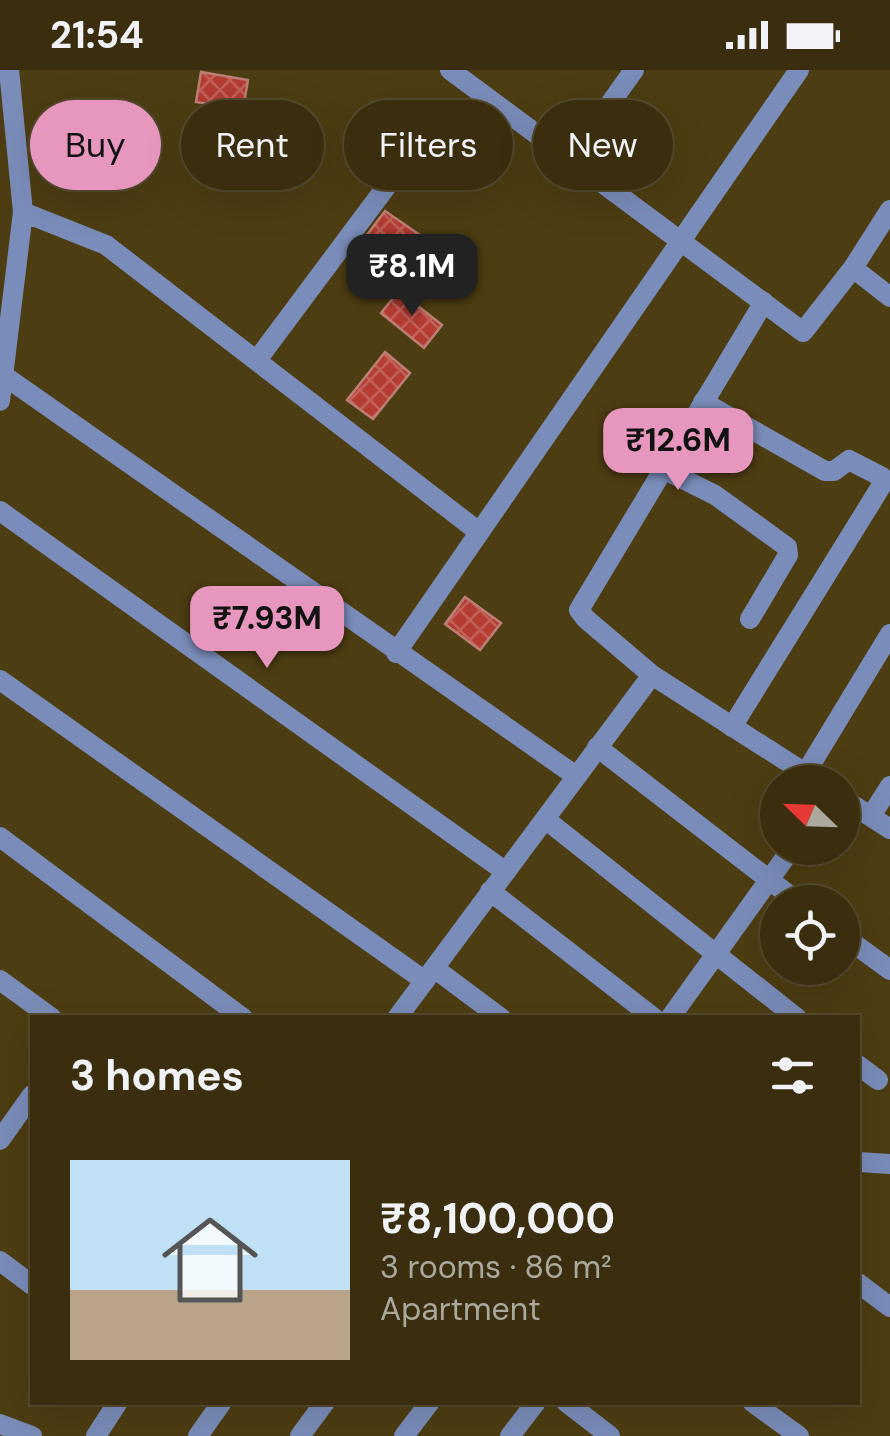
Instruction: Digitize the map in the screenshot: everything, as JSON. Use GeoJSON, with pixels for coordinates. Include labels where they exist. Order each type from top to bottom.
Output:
{"type":"FeatureCollection","features":[{"type":"Feature","properties":{"kind":"street"},"geometry":{"type":"LineString","coordinates":[[0,401],[23,212],[8,70]]}},
{"type":"Feature","properties":{"kind":"street"},"geometry":{"type":"LineString","coordinates":[[450,70],[533,132]]}},
{"type":"Feature","properties":{"kind":"street"},"geometry":{"type":"LineString","coordinates":[[613,100],[634,70]]}},
{"type":"Feature","properties":{"kind":"street"},"geometry":{"type":"LineString","coordinates":[[396,652],[798,70]]}},
{"type":"Feature","properties":{"kind":"street"},"geometry":{"type":"LineString","coordinates":[[257,360],[384,190]]}},
{"type":"Feature","properties":{"kind":"street"},"geometry":{"type":"LineString","coordinates":[[611,190],[803,332],[853,268],[890,210]]}},
{"type":"Feature","properties":{"kind":"street"},"geometry":{"type":"LineString","coordinates":[[23,212],[106,246],[479,532]]}},
{"type":"Feature","properties":{"kind":"street"},"geometry":{"type":"LineString","coordinates":[[0,220],[20,233]]}},
{"type":"Feature","properties":{"kind":"street"},"geometry":{"type":"LineString","coordinates":[[853,268],[890,297]]}},
{"type":"Feature","properties":{"kind":"street"},"geometry":{"type":"LineString","coordinates":[[764,302],[580,610],[652,674],[792,765]]}},
{"type":"Feature","properties":{"kind":"street"},"geometry":{"type":"LineString","coordinates":[[3,376],[576,776]]}},
{"type":"Feature","properties":{"kind":"street"},"geometry":{"type":"LineString","coordinates":[[704,402],[824,471],[834,472],[850,460],[882,477],[872,501],[732,727]]}},
{"type":"Feature","properties":{"kind":"street"},"geometry":{"type":"LineString","coordinates":[[664,468],[714,495],[787,547],[788,555],[750,618]]}},
{"type":"Feature","properties":{"kind":"street"},"geometry":{"type":"LineString","coordinates":[[0,511],[506,872]]}},
{"type":"Feature","properties":{"kind":"street"},"geometry":{"type":"LineString","coordinates":[[819,765],[890,634]]}},
{"type":"Feature","properties":{"kind":"street"},"geometry":{"type":"LineString","coordinates":[[400,1015],[652,674]]}},
{"type":"Feature","properties":{"kind":"street"},"geometry":{"type":"LineString","coordinates":[[0,680],[429,974],[496,1015]]}},
{"type":"Feature","properties":{"kind":"street"},"geometry":{"type":"LineString","coordinates":[[597,747],[775,885]]}},
{"type":"Feature","properties":{"kind":"street"},"geometry":{"type":"LineString","coordinates":[[871,816],[890,786]]}},
{"type":"Feature","properties":{"kind":"street"},"geometry":{"type":"LineString","coordinates":[[860,809],[890,829]]}},
{"type":"Feature","properties":{"kind":"street"},"geometry":{"type":"LineString","coordinates":[[545,818],[793,1015]]}},
{"type":"Feature","properties":{"kind":"street"},"geometry":{"type":"LineString","coordinates":[[0,837],[239,1015]]}},
{"type":"Feature","properties":{"kind":"street"},"geometry":{"type":"LineString","coordinates":[[672,1015],[779,865]]}},
{"type":"Feature","properties":{"kind":"street"},"geometry":{"type":"LineString","coordinates":[[490,892],[650,1015]]}},
{"type":"Feature","properties":{"kind":"street"},"geometry":{"type":"LineString","coordinates":[[860,948],[890,970]]}},
{"type":"Feature","properties":{"kind":"street"},"geometry":{"type":"LineString","coordinates":[[0,980],[48,1015]]}},
{"type":"Feature","properties":{"kind":"street"},"geometry":{"type":"LineString","coordinates":[[860,1066],[878,1080]]}},
{"type":"Feature","properties":{"kind":"street"},"geometry":{"type":"LineString","coordinates":[[0,1140],[30,1098]]}},
{"type":"Feature","properties":{"kind":"street"},"geometry":{"type":"LineString","coordinates":[[860,1162],[890,1164]]}},
{"type":"Feature","properties":{"kind":"street"},"geometry":{"type":"LineString","coordinates":[[0,1262],[30,1284]]}},
{"type":"Feature","properties":{"kind":"street"},"geometry":{"type":"LineString","coordinates":[[860,1285],[890,1308]]}},
{"type":"Feature","properties":{"kind":"street"},"geometry":{"type":"LineString","coordinates":[[96,1436],[116,1405]]}},
{"type":"Feature","properties":{"kind":"street"},"geometry":{"type":"LineString","coordinates":[[198,1436],[220,1405]]}},
{"type":"Feature","properties":{"kind":"street"},"geometry":{"type":"LineString","coordinates":[[300,1436],[323,1405]]}},
{"type":"Feature","properties":{"kind":"street"},"geometry":{"type":"LineString","coordinates":[[404,1436],[428,1405]]}},
{"type":"Feature","properties":{"kind":"street"},"geometry":{"type":"LineString","coordinates":[[510,1436],[534,1405]]}},
{"type":"Feature","properties":{"kind":"street"},"geometry":{"type":"LineString","coordinates":[[570,1405],[610,1436]]}},
{"type":"Feature","properties":{"kind":"street"},"geometry":{"type":"LineString","coordinates":[[756,1405],[798,1436]]}},
{"type":"Feature","properties":{"kind":"street"},"geometry":{"type":"LineString","coordinates":[[0,1424],[32,1436]]}},
{"type":"Feature","properties":{"kind":"building"},"geometry":{"type":"Polygon","coordinates":[[[201,72],[248,80],[245,100],[196,100],[201,72]]]}},
{"type":"Feature","properties":{"kind":"building"},"geometry":{"type":"Polygon","coordinates":[[[385,211],[436,246],[417,271],[367,235],[385,211]]]}},
{"type":"Feature","properties":{"kind":"building"},"geometry":{"type":"Polygon","coordinates":[[[399,291],[442,325],[424,348],[381,313],[399,291]]]}},
{"type":"Feature","properties":{"kind":"building"},"geometry":{"type":"Polygon","coordinates":[[[385,352],[410,373],[373,419],[347,400],[385,352]]]}},
{"type":"Feature","properties":{"kind":"building"},"geometry":{"type":"Polygon","coordinates":[[[465,597],[501,623],[480,650],[445,624],[465,597]]]}}]}
